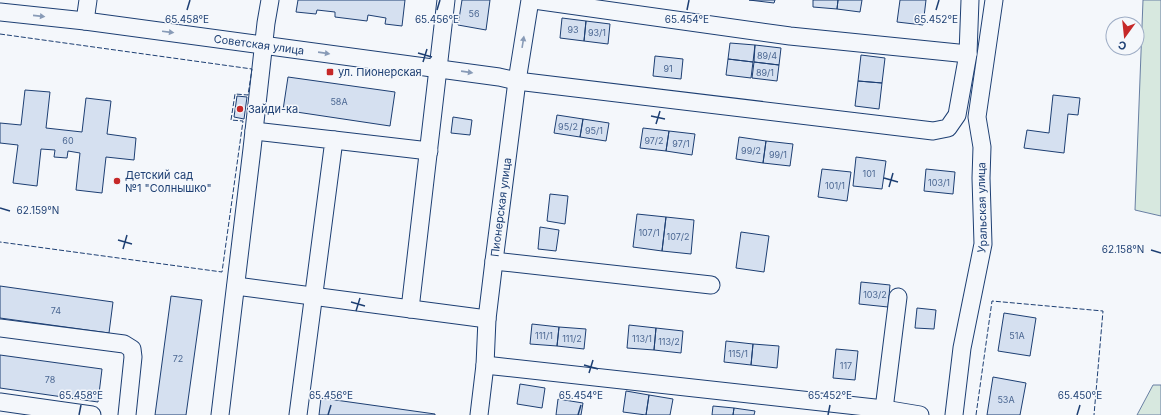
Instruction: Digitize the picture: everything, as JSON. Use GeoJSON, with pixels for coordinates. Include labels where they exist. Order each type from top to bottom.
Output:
{"type":"FeatureCollection","features":[{"type":"Feature","properties":{"kind":"street"},"geometry":{"type":"LineString","coordinates":[[86,21],[88,0]]}},
{"type":"Feature","properties":{"kind":"street"},"geometry":{"type":"LineString","coordinates":[[220,415],[266,23],[270,0]]}},
{"type":"Feature","properties":{"kind":"street"},"geometry":{"type":"LineString","coordinates":[[410,309],[446,0]]}},
{"type":"Feature","properties":{"kind":"street","name":"Пионерская улица"},"geometry":{"type":"LineString","coordinates":[[479,415],[485,365],[487,319],[494,261],[517,80],[530,0]]}},
{"type":"Feature","properties":{"kind":"street"},"geometry":{"type":"LineString","coordinates":[[534,0],[790,36],[968,54]]}},
{"type":"Feature","properties":{"kind":"street"},"geometry":{"type":"LineString","coordinates":[[970,0],[968,54],[957,115],[970,114],[977,117]]}},
{"type":"Feature","properties":{"kind":"street","name":"Уральская улица"},"geometry":{"type":"LineString","coordinates":[[954,415],[962,348],[983,244],[981,178],[982,147],[977,117],[994,0]]}},
{"type":"Feature","properties":{"kind":"street","name":"Советская улица"},"geometry":{"type":"LineString","coordinates":[[0,12],[86,21],[517,80],[933,131],[948,128],[957,115]]}},
{"type":"Feature","properties":{"kind":"street"},"geometry":{"type":"LineString","coordinates":[[254,131],[429,151]]}},
{"type":"Feature","properties":{"kind":"street"},"geometry":{"type":"LineString","coordinates":[[298,415],[334,140]]}},
{"type":"Feature","properties":{"kind":"street"},"geometry":{"type":"LineString","coordinates":[[494,261],[711,285]]}},
{"type":"Feature","properties":{"kind":"street"},"geometry":{"type":"LineString","coordinates":[[236,286],[487,319]]}},
{"type":"Feature","properties":{"kind":"street"},"geometry":{"type":"LineString","coordinates":[[884,409],[898,297]]}},
{"type":"Feature","properties":{"kind":"street"},"geometry":{"type":"LineString","coordinates":[[0,328],[124,344],[132,348],[133,357],[126,415]]}},
{"type":"Feature","properties":{"kind":"street"},"geometry":{"type":"LineString","coordinates":[[485,365],[884,409],[920,415]]}},
{"type":"Feature","properties":{"kind":"street"},"geometry":{"type":"LineString","coordinates":[[0,402],[92,415]]}},
{"type":"Feature","properties":{"kind":"shaded area"},"geometry":{"type":"Polygon","coordinates":[[[1143,0],[1161,0],[1161,216],[1135,210],[1141,56],[1145,56],[1145,16],[1142,16],[1143,0]]]}},
{"type":"Feature","properties":{"kind":"shaded area"},"geometry":{"type":"Polygon","coordinates":[[[1153,385],[1161,385],[1161,415],[1137,415],[1153,385]]]}},
{"type":"Feature","properties":{"kind":"building"},"geometry":{"type":"Polygon","coordinates":[[[298,0],[405,0],[402,26],[385,24],[386,18],[368,15],[367,21],[335,17],[335,12],[317,10],[316,14],[296,12],[298,0]]]}},
{"type":"Feature","properties":{"kind":"building"},"geometry":{"type":"Polygon","coordinates":[[[462,0],[490,0],[486,30],[458,25],[462,0]]]}},
{"type":"Feature","properties":{"kind":"building"},"geometry":{"type":"Polygon","coordinates":[[[749,0],[775,0],[774,3],[749,0]]]}},
{"type":"Feature","properties":{"kind":"building"},"geometry":{"type":"Polygon","coordinates":[[[813,0],[838,0],[837,9],[813,7],[813,0]]]}},
{"type":"Feature","properties":{"kind":"building"},"geometry":{"type":"Polygon","coordinates":[[[838,0],[862,0],[860,12],[837,9],[838,0]]]}},
{"type":"Feature","properties":{"kind":"building"},"geometry":{"type":"Polygon","coordinates":[[[900,0],[926,0],[923,25],[897,22],[900,0]]]}},
{"type":"Feature","properties":{"kind":"building"},"geometry":{"type":"Polygon","coordinates":[[[562,18],[586,21],[584,41],[560,38],[562,18]]]}},
{"type":"Feature","properties":{"kind":"building"},"geometry":{"type":"Polygon","coordinates":[[[586,21],[610,24],[608,44],[584,41],[586,21]]]}},
{"type":"Feature","properties":{"kind":"building"},"geometry":{"type":"Polygon","coordinates":[[[730,43],[755,45],[753,62],[728,59],[730,43]]]}},
{"type":"Feature","properties":{"kind":"building"},"geometry":{"type":"Polygon","coordinates":[[[755,45],[781,48],[779,65],[754,62],[755,45]]]}},
{"type":"Feature","properties":{"kind":"building"},"geometry":{"type":"Polygon","coordinates":[[[861,55],[885,58],[882,83],[858,81],[861,55]]]}},
{"type":"Feature","properties":{"kind":"building"},"geometry":{"type":"Polygon","coordinates":[[[655,56],[683,59],[681,79],[653,76],[655,56]]]}},
{"type":"Feature","properties":{"kind":"building"},"geometry":{"type":"Polygon","coordinates":[[[728,59],[753,62],[751,78],[726,75],[728,59]]]}},
{"type":"Feature","properties":{"kind":"building"},"geometry":{"type":"Polygon","coordinates":[[[754,62],[779,65],[777,81],[752,78],[754,62]]]}},
{"type":"Feature","properties":{"kind":"building"},"geometry":{"type":"Polygon","coordinates":[[[288,77],[395,92],[390,126],[283,110],[288,77]]]}},
{"type":"Feature","properties":{"kind":"building"},"geometry":{"type":"Polygon","coordinates":[[[858,81],[882,83],[879,109],[855,106],[858,81]]]}},
{"type":"Feature","properties":{"kind":"building"},"geometry":{"type":"Polygon","coordinates":[[[25,90],[50,92],[46,128],[82,132],[86,98],[111,101],[107,134],[136,138],[134,160],[106,157],[102,193],[76,190],[80,153],[68,151],[67,158],[54,157],[55,150],[41,149],[37,186],[13,183],[18,145],[0,143],[0,123],[21,125],[25,90]]]}},
{"type":"Feature","properties":{"kind":"building"},"geometry":{"type":"Polygon","coordinates":[[[1053,95],[1080,98],[1078,115],[1068,114],[1064,153],[1024,148],[1027,130],[1049,133],[1053,95]]]}},
{"type":"Feature","properties":{"kind":"building"},"geometry":{"type":"Polygon","coordinates":[[[237,96],[247,97],[244,119],[234,117],[237,96]]]}},
{"type":"Feature","properties":{"kind":"building"},"geometry":{"type":"Polygon","coordinates":[[[557,115],[583,119],[580,137],[554,133],[557,115]]]}},
{"type":"Feature","properties":{"kind":"building"},"geometry":{"type":"Polygon","coordinates":[[[453,117],[472,120],[470,135],[451,133],[453,117]]]}},
{"type":"Feature","properties":{"kind":"building"},"geometry":{"type":"Polygon","coordinates":[[[583,119],[609,123],[606,141],[580,137],[583,119]]]}},
{"type":"Feature","properties":{"kind":"building"},"geometry":{"type":"Polygon","coordinates":[[[643,128],[669,131],[666,151],[640,148],[643,128]]]}},
{"type":"Feature","properties":{"kind":"building"},"geometry":{"type":"Polygon","coordinates":[[[669,131],[695,134],[692,155],[666,151],[669,131]]]}},
{"type":"Feature","properties":{"kind":"building"},"geometry":{"type":"Polygon","coordinates":[[[739,137],[766,141],[763,163],[736,159],[739,137]]]}},
{"type":"Feature","properties":{"kind":"building"},"geometry":{"type":"Polygon","coordinates":[[[766,141],[793,144],[790,166],[763,163],[766,141]]]}},
{"type":"Feature","properties":{"kind":"building"},"geometry":{"type":"Polygon","coordinates":[[[856,157],[886,161],[882,189],[853,186],[856,157]]]}},
{"type":"Feature","properties":{"kind":"building"},"geometry":{"type":"Polygon","coordinates":[[[822,169],[851,172],[847,201],[818,197],[822,169]]]}},
{"type":"Feature","properties":{"kind":"building"},"geometry":{"type":"Polygon","coordinates":[[[926,169],[955,172],[953,194],[924,191],[926,169]]]}},
{"type":"Feature","properties":{"kind":"building"},"geometry":{"type":"Polygon","coordinates":[[[550,194],[568,196],[565,224],[547,221],[550,194]]]}},
{"type":"Feature","properties":{"kind":"building"},"geometry":{"type":"Polygon","coordinates":[[[637,214],[666,217],[662,251],[633,247],[637,214]]]}},
{"type":"Feature","properties":{"kind":"building"},"geometry":{"type":"Polygon","coordinates":[[[666,217],[694,220],[691,254],[662,251],[666,217]]]}},
{"type":"Feature","properties":{"kind":"building"},"geometry":{"type":"Polygon","coordinates":[[[540,227],[559,230],[556,251],[538,249],[540,227]]]}},
{"type":"Feature","properties":{"kind":"building"},"geometry":{"type":"Polygon","coordinates":[[[741,232],[769,236],[764,272],[736,268],[741,232]]]}},
{"type":"Feature","properties":{"kind":"building"},"geometry":{"type":"Polygon","coordinates":[[[861,282],[890,285],[888,307],[859,304],[861,282]]]}},
{"type":"Feature","properties":{"kind":"building"},"geometry":{"type":"Polygon","coordinates":[[[0,286],[113,302],[109,333],[0,318],[0,286]]]}},
{"type":"Feature","properties":{"kind":"building"},"geometry":{"type":"Polygon","coordinates":[[[171,296],[202,300],[186,415],[155,415],[171,296]]]}},
{"type":"Feature","properties":{"kind":"building"},"geometry":{"type":"Polygon","coordinates":[[[917,308],[936,310],[934,329],[915,328],[917,308]]]}},
{"type":"Feature","properties":{"kind":"building"},"geometry":{"type":"Polygon","coordinates":[[[1004,313],[1036,318],[1030,356],[998,351],[1004,313]]]}},
{"type":"Feature","properties":{"kind":"building"},"geometry":{"type":"Polygon","coordinates":[[[532,324],[559,327],[557,346],[530,344],[532,324]]]}},
{"type":"Feature","properties":{"kind":"building"},"geometry":{"type":"Polygon","coordinates":[[[629,325],[656,328],[654,350],[627,348],[629,325]]]}},
{"type":"Feature","properties":{"kind":"building"},"geometry":{"type":"Polygon","coordinates":[[[559,327],[586,329],[584,349],[557,346],[559,327]]]}},
{"type":"Feature","properties":{"kind":"building"},"geometry":{"type":"Polygon","coordinates":[[[656,328],[683,331],[681,353],[654,350],[656,328]]]}},
{"type":"Feature","properties":{"kind":"building"},"geometry":{"type":"Polygon","coordinates":[[[726,341],[753,344],[751,365],[724,362],[726,341]]]}},
{"type":"Feature","properties":{"kind":"building"},"geometry":{"type":"Polygon","coordinates":[[[753,344],[779,346],[777,368],[751,365],[753,344]]]}},
{"type":"Feature","properties":{"kind":"building"},"geometry":{"type":"Polygon","coordinates":[[[836,349],[858,351],[855,380],[833,378],[836,349]]]}},
{"type":"Feature","properties":{"kind":"building"},"geometry":{"type":"Polygon","coordinates":[[[0,355],[102,369],[98,402],[0,388],[0,355]]]}},
{"type":"Feature","properties":{"kind":"building"},"geometry":{"type":"Polygon","coordinates":[[[993,377],[1026,383],[1020,415],[987,415],[993,377]]]}},
{"type":"Feature","properties":{"kind":"building"},"geometry":{"type":"Polygon","coordinates":[[[520,384],[545,388],[542,408],[517,404],[520,384]]]}},
{"type":"Feature","properties":{"kind":"building"},"geometry":{"type":"Polygon","coordinates":[[[626,391],[649,395],[646,415],[623,412],[626,391]]]}},
{"type":"Feature","properties":{"kind":"building"},"geometry":{"type":"Polygon","coordinates":[[[649,395],[673,399],[670,415],[646,415],[649,395]]]}},
{"type":"Feature","properties":{"kind":"building"},"geometry":{"type":"Polygon","coordinates":[[[321,398],[435,414],[435,415],[319,415],[321,398]]]}},
{"type":"Feature","properties":{"kind":"building"},"geometry":{"type":"Polygon","coordinates":[[[558,399],[583,403],[581,415],[556,415],[558,399]]]}},
{"type":"Feature","properties":{"kind":"building"},"geometry":{"type":"Polygon","coordinates":[[[713,406],[734,408],[733,415],[712,415],[713,406]]]}},
{"type":"Feature","properties":{"kind":"building"},"geometry":{"type":"Polygon","coordinates":[[[734,408],[755,411],[754,415],[733,415],[734,408]]]}},
{"type":"Feature","properties":{"kind":"fence"},"geometry":{"type":"LineString","coordinates":[[0,34],[252,69],[248,95],[235,94],[231,120],[243,121],[222,272],[0,242]]}},
{"type":"Feature","properties":{"kind":"fence"},"geometry":{"type":"LineString","coordinates":[[976,415],[992,301],[1103,311],[1094,415]]}},
{"type":"Feature","properties":{"kind":"place","name":"ул. Пионерская"},"geometry":{"type":"Point","coordinates":[330,72]}},
{"type":"Feature","properties":{"kind":"place","name":"Зайди-ка"},"geometry":{"type":"Point","coordinates":[240,109]}},
{"type":"Feature","properties":{"kind":"place","name":"Детский сад №1 \"Солнышко\""},"geometry":{"type":"Point","coordinates":[117,181]}}]}
